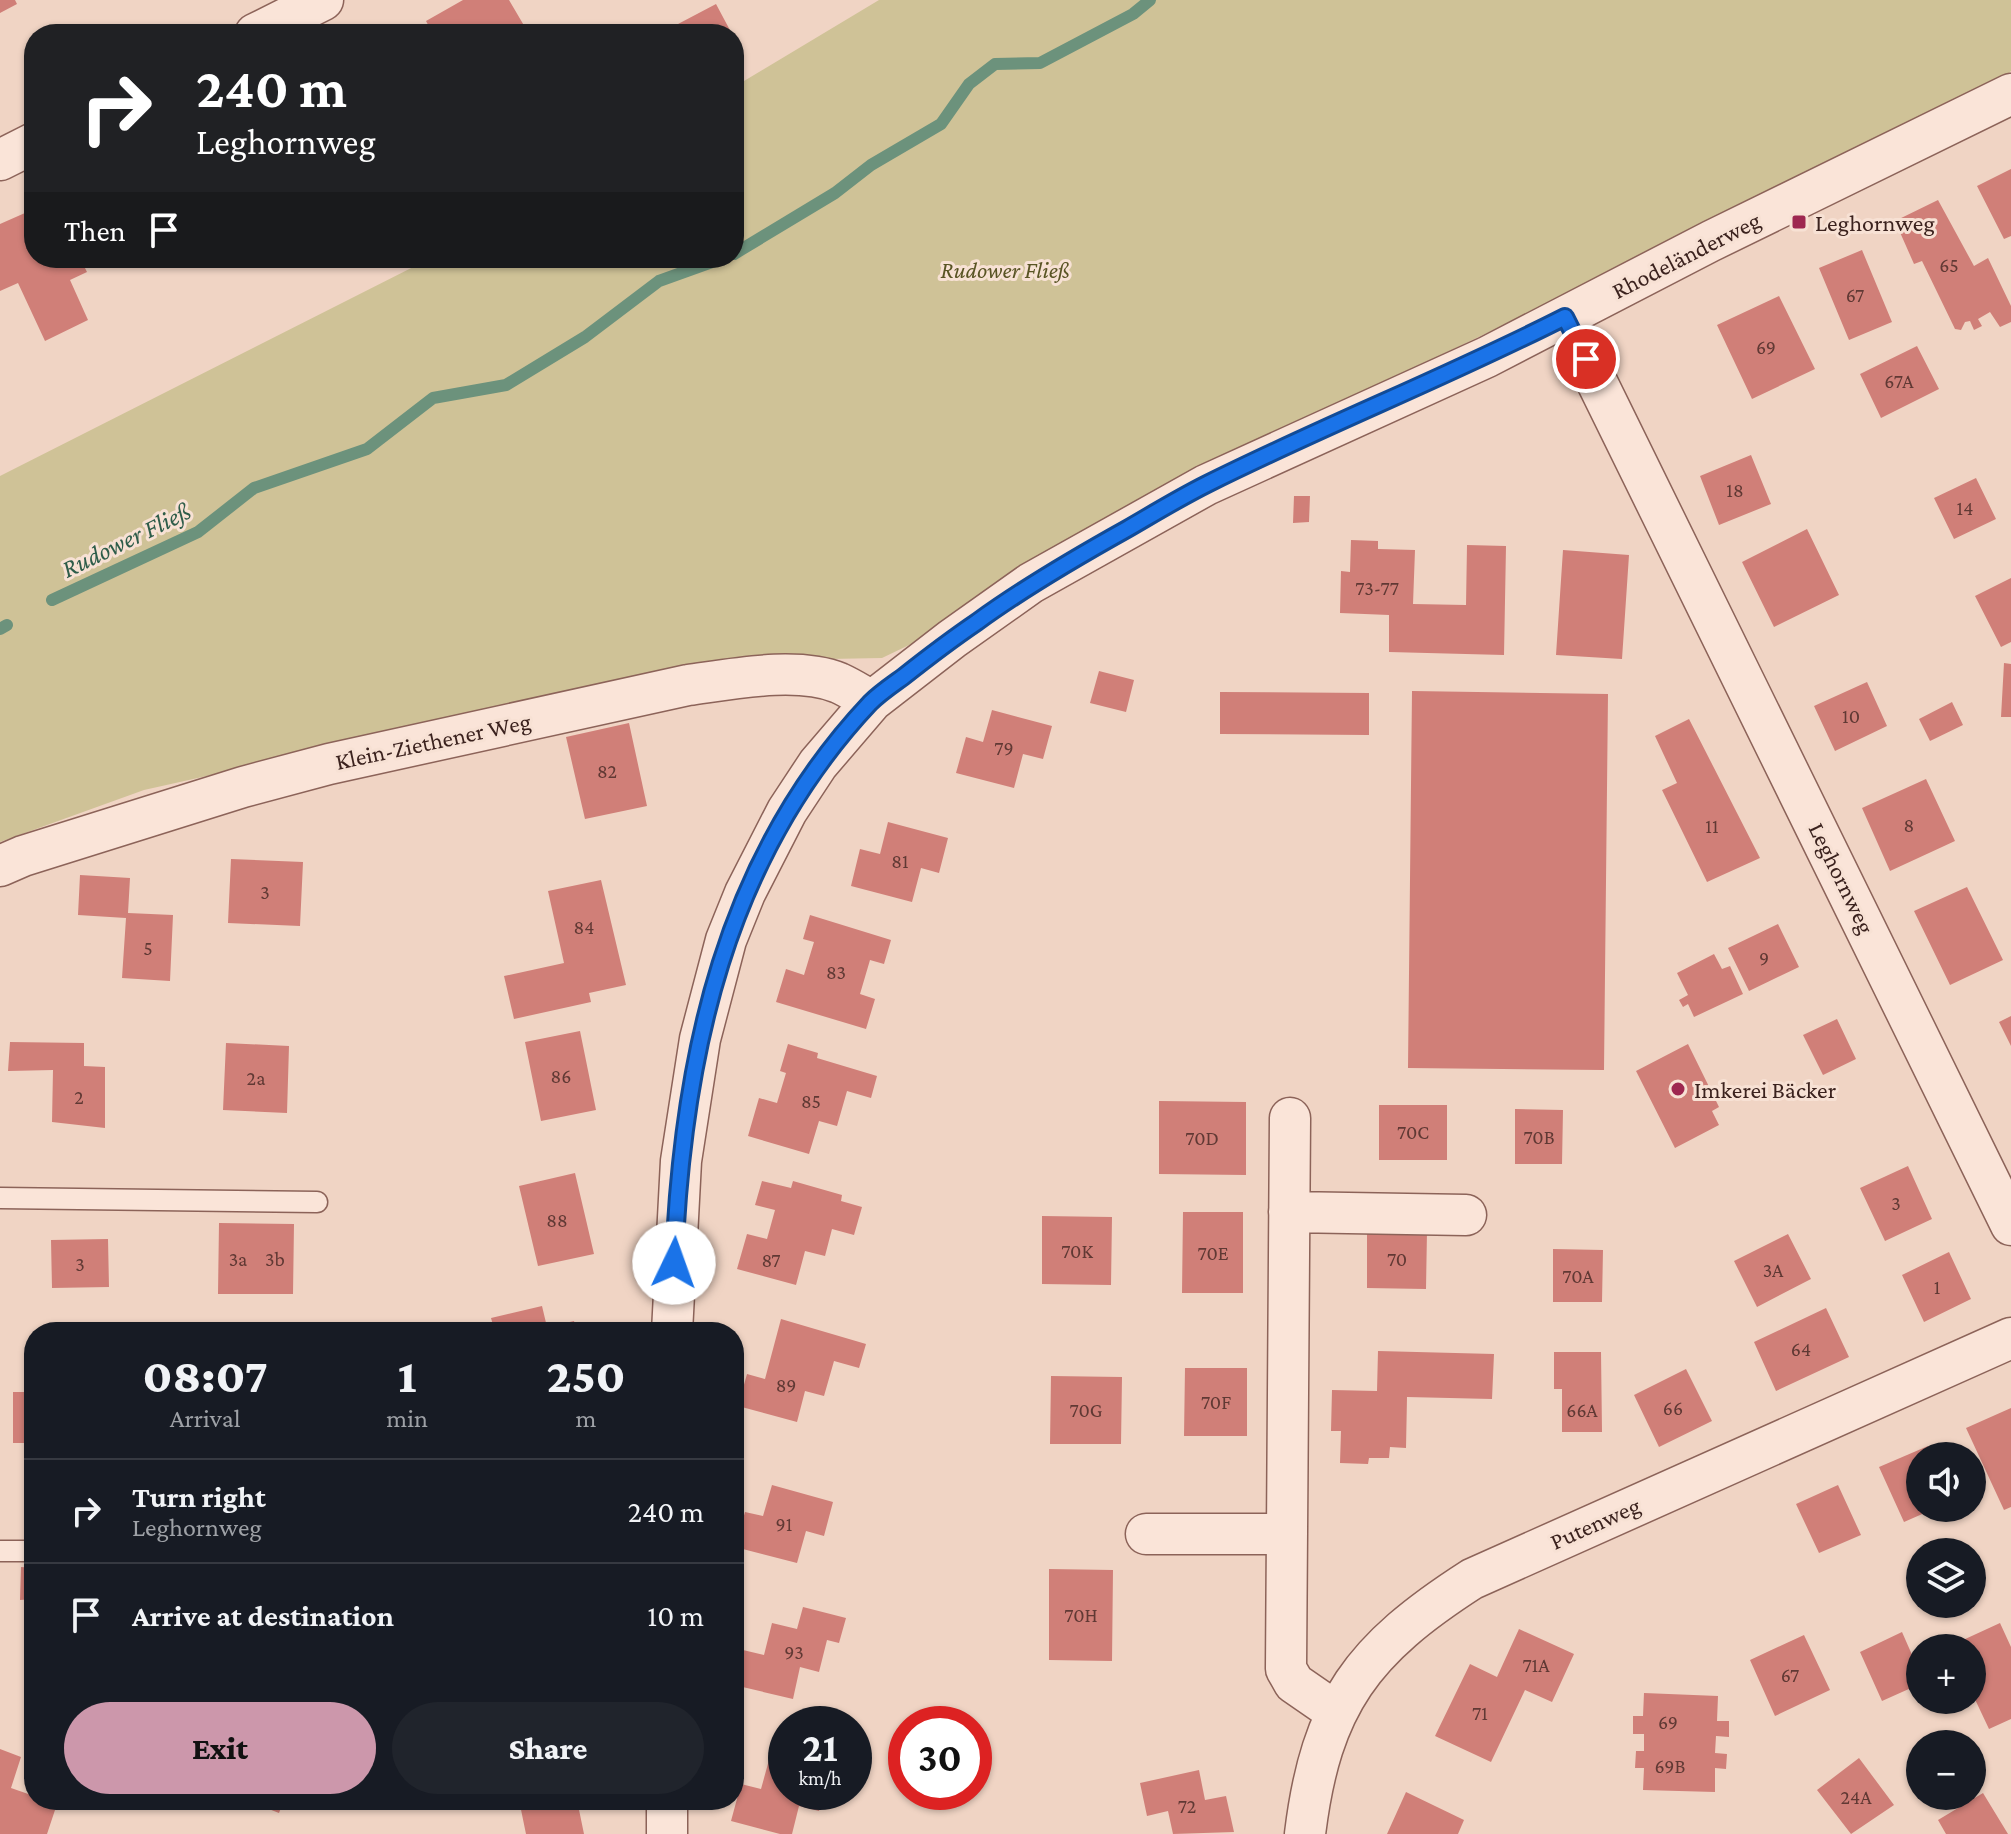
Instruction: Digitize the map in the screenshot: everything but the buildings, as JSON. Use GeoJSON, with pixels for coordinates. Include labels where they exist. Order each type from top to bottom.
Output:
{"type":"FeatureCollection","features":[{"type":"Feature","properties":{"kind":"street"},"geometry":{"type":"LineString","coordinates":[[275,24],[323,0]]}},
{"type":"Feature","properties":{"kind":"street","name":"Rhodeländerweg"},"geometry":{"type":"LineString","coordinates":[[672,1322],[675,1235],[686,1121],[700,1039],[726,940],[745,893],[787,811],[818,764],[872,701],[1031,583],[1206,485],[1487,357],[1711,241],[2011,94]]}},
{"type":"Feature","properties":{"kind":"street"},"geometry":{"type":"LineString","coordinates":[[0,160],[24,148]]}},
{"type":"Feature","properties":{"kind":"street","name":"Leghornweg"},"geometry":{"type":"LineString","coordinates":[[1565,317],[2011,1225]]}},
{"type":"Feature","properties":{"kind":"street","name":"Klein-Ziethener Weg"},"geometry":{"type":"LineString","coordinates":[[0,866],[23,856],[228,792],[329,764],[688,685],[739,677],[791,675],[836,682],[872,701]]}},
{"type":"Feature","properties":{"kind":"street"},"geometry":{"type":"LineString","coordinates":[[1290,1118],[1286,1669],[1294,1683],[1336,1712]]}},
{"type":"Feature","properties":{"kind":"street"},"geometry":{"type":"LineString","coordinates":[[1289,1212],[1466,1215]]}},
{"type":"Feature","properties":{"kind":"street","name":"Putenweg"},"geometry":{"type":"LineString","coordinates":[[1305,1834],[1320,1753],[1336,1712],[1355,1680],[1382,1647],[1423,1611],[1472,1579],[2011,1338]]}},
{"type":"Feature","properties":{"kind":"street"},"geometry":{"type":"LineString","coordinates":[[1146,1534],[1287,1534]]}},
{"type":"Feature","properties":{"kind":"street"},"geometry":{"type":"LineString","coordinates":[[667,1810],[667,1834]]}},
{"type":"Feature","properties":{"kind":"lane"},"geometry":{"type":"LineString","coordinates":[[0,1198],[317,1202]]}},
{"type":"Feature","properties":{"kind":"lane"},"geometry":{"type":"LineString","coordinates":[[0,1551],[24,1551]]}},
{"type":"Feature","properties":{"kind":"green space","name":"Rudower Fließ"},"geometry":{"type":"Polygon","coordinates":[[[879,0],[2011,0],[2011,71],[1985,94],[1295,425],[932,634],[882,658],[722,661],[144,790],[0,842],[0,476],[411,268],[744,268],[744,81],[879,0]]]}},
{"type":"Feature","properties":{"kind":"waterway","name":"Rudower Fließ"},"geometry":{"type":"LineString","coordinates":[[744,248],[835,193],[871,165],[941,124],[969,84],[995,64],[1040,63],[1133,14],[1150,0]]}},
{"type":"Feature","properties":{"kind":"waterway","name":"Rudower Fließ"},"geometry":{"type":"LineString","coordinates":[[52,600],[198,532],[254,488],[367,449],[433,398],[506,385],[585,337],[659,281],[695,268]]}},
{"type":"Feature","properties":{"kind":"waterway","name":"Rudower Fließ"},"geometry":{"type":"LineString","coordinates":[[0,629],[7,625]]}},
{"type":"Feature","properties":{"kind":"place","name":"Leghornweg"},"geometry":{"type":"Point","coordinates":[1799,222]}},
{"type":"Feature","properties":{"kind":"place","name":"Imkerei Bäcker"},"geometry":{"type":"Point","coordinates":[1678,1089]}},
{"type":"Feature","properties":{"kind":"route"},"geometry":{"type":"LineString","coordinates":[[674,1263],[681,1161],[690,1095],[700,1039],[726,940],[745,893],[787,811],[818,764],[872,701],[1031,583],[1206,485],[1487,357],[1565,317],[1586,359]]}}]}
